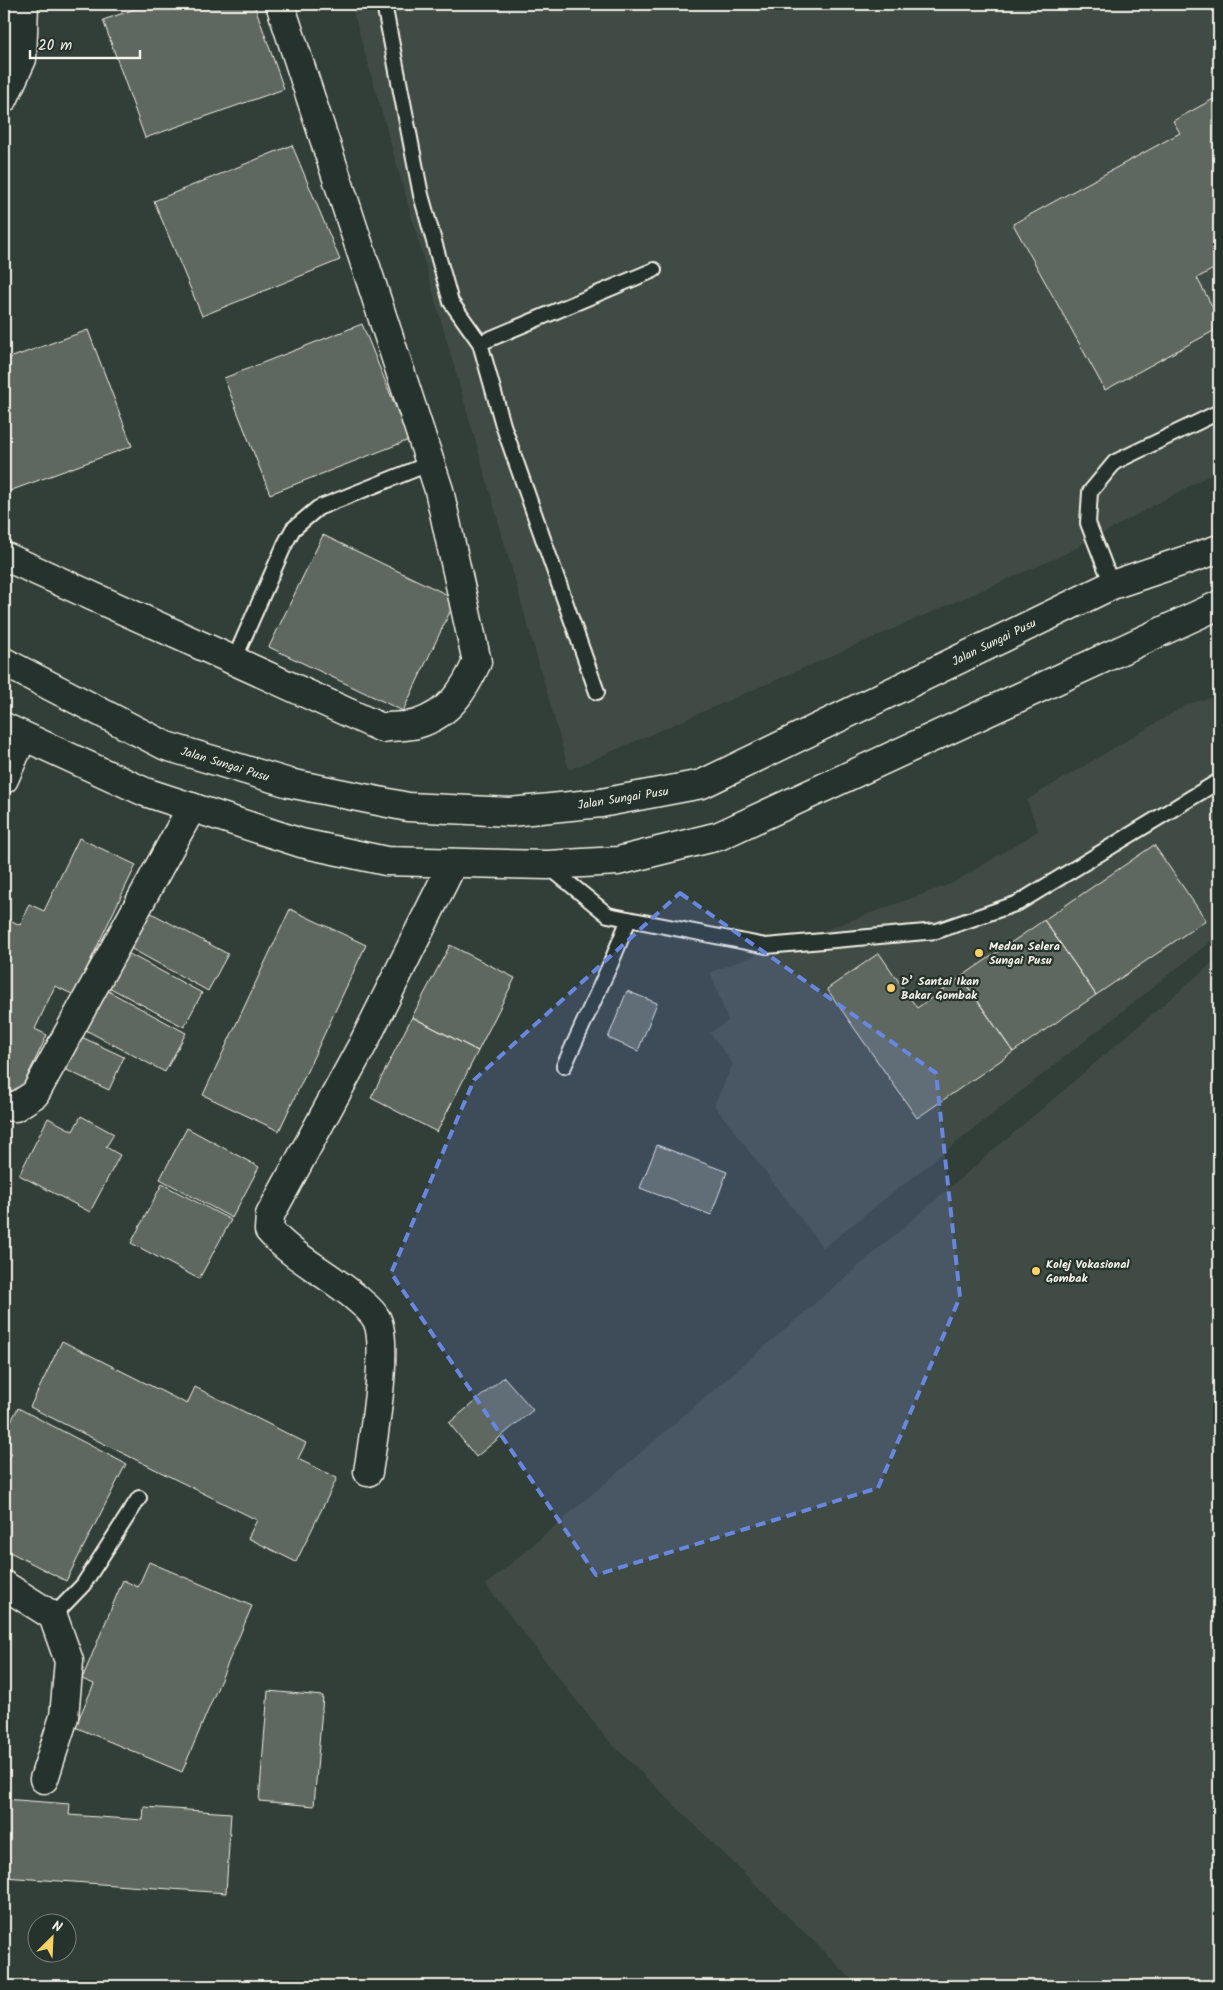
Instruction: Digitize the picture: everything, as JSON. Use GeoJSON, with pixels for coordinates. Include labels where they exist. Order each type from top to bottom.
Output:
{"type":"FeatureCollection","features":[{"type":"Feature","properties":{"kind":"street"},"geometry":{"type":"LineString","coordinates":[[4,98],[22,59],[24,4]]}},
{"type":"Feature","properties":{"kind":"street"},"geometry":{"type":"LineString","coordinates":[[4,556],[382,728],[417,724],[447,709],[467,684],[477,662],[439,490],[280,4]]}},
{"type":"Feature","properties":{"kind":"street","name":"Jalan Sungai Pusu"},"geometry":{"type":"LineString","coordinates":[[4,662],[166,746],[289,783],[408,806],[510,812],[601,803],[702,784],[1112,584],[1219,549]]}},
{"type":"Feature","properties":{"kind":"street"},"geometry":{"type":"LineString","coordinates":[[4,779],[13,731],[145,792],[301,843],[386,861],[547,865],[618,861],[719,836],[1219,605]]}},
{"type":"Feature","properties":{"kind":"street"},"geometry":{"type":"LineString","coordinates":[[4,1106],[15,1107],[36,1094],[192,807]]}},
{"type":"Feature","properties":{"kind":"street"},"geometry":{"type":"LineString","coordinates":[[368,1472],[376,1418],[382,1341],[377,1320],[363,1303],[280,1244],[269,1230],[270,1214],[363,1044],[453,863]]}},
{"type":"Feature","properties":{"kind":"street"},"geometry":{"type":"LineString","coordinates":[[4,1585],[53,1616],[69,1661],[64,1717],[44,1779]]}},
{"type":"Feature","properties":{"kind":"lane"},"geometry":{"type":"LineString","coordinates":[[384,4],[421,195],[451,302],[480,343],[503,425],[596,692]]}},
{"type":"Feature","properties":{"kind":"lane"},"geometry":{"type":"LineString","coordinates":[[480,343],[654,270]]}},
{"type":"Feature","properties":{"kind":"lane"},"geometry":{"type":"LineString","coordinates":[[1112,584],[1088,523],[1090,492],[1115,462],[1219,412]]}},
{"type":"Feature","properties":{"kind":"lane"},"geometry":{"type":"LineString","coordinates":[[234,660],[293,530],[318,508],[431,463]]}},
{"type":"Feature","properties":{"kind":"lane"},"geometry":{"type":"LineString","coordinates":[[547,865],[608,915],[766,946],[937,932],[1018,903],[1219,781]]}},
{"type":"Feature","properties":{"kind":"lane"},"geometry":{"type":"LineString","coordinates":[[564,1066],[629,920]]}},
{"type":"Feature","properties":{"kind":"lane"},"geometry":{"type":"LineString","coordinates":[[53,1616],[83,1585],[139,1498]]}},
{"type":"Feature","properties":{"kind":"highlighted area"},"geometry":{"type":"Polygon","coordinates":[[[680,893],[936,1073],[960,1297],[878,1488],[596,1575],[391,1273],[474,1080],[680,893]]]}},
{"type":"Feature","properties":{"kind":"shaded area"},"geometry":{"type":"Polygon","coordinates":[[[351,4],[1219,4],[1219,470],[1061,556],[569,770],[351,4]]]}},
{"type":"Feature","properties":{"kind":"shaded area","name":"Medan Selera Sungai Pusu"},"geometry":{"type":"Polygon","coordinates":[[[1219,695],[1219,935],[823,1248],[714,1105],[733,1064],[710,1033],[728,1021],[710,972],[953,883],[1038,831],[1027,800],[1186,705],[1219,695]]]}},
{"type":"Feature","properties":{"kind":"shaded area","name":"Kolej Vokasional Gombak"},"geometry":{"type":"Polygon","coordinates":[[[1219,957],[1219,1986],[859,1986],[605,1737],[486,1585],[1219,957]]]}},
{"type":"Feature","properties":{"kind":"building"},"geometry":{"type":"Polygon","coordinates":[[[150,4],[254,4],[284,89],[145,138],[103,20],[150,4]]]}},
{"type":"Feature","properties":{"kind":"building"},"geometry":{"type":"Polygon","coordinates":[[[1219,96],[1219,266],[1197,278],[1219,319],[1219,328],[1105,390],[1013,224],[1180,133],[1173,121],[1219,96]]]}},
{"type":"Feature","properties":{"kind":"building"},"geometry":{"type":"Polygon","coordinates":[[[292,145],[340,260],[202,316],[154,201],[292,145]]]}},
{"type":"Feature","properties":{"kind":"building"},"geometry":{"type":"Polygon","coordinates":[[[362,324],[409,440],[270,494],[224,378],[362,324]]]}},
{"type":"Feature","properties":{"kind":"building"},"geometry":{"type":"Polygon","coordinates":[[[88,330],[132,446],[4,493],[4,360],[88,330]]]}},
{"type":"Feature","properties":{"kind":"building"},"geometry":{"type":"Polygon","coordinates":[[[323,535],[456,599],[403,711],[269,647],[323,535]]]}},
{"type":"Feature","properties":{"kind":"building"},"geometry":{"type":"Polygon","coordinates":[[[79,838],[136,865],[74,995],[55,986],[35,1029],[47,1035],[19,1094],[4,1087],[4,917],[20,925],[29,904],[44,911],[79,838]]]}},
{"type":"Feature","properties":{"kind":"building"},"geometry":{"type":"Polygon","coordinates":[[[1154,845],[1206,920],[1096,995],[1044,920],[1154,845]]]}},
{"type":"Feature","properties":{"kind":"building"},"geometry":{"type":"Polygon","coordinates":[[[140,907],[228,954],[208,991],[121,943],[140,907]]]}},
{"type":"Feature","properties":{"kind":"building"},"geometry":{"type":"Polygon","coordinates":[[[290,909],[366,945],[279,1131],[203,1095],[290,909]]]}},
{"type":"Feature","properties":{"kind":"building"},"geometry":{"type":"Polygon","coordinates":[[[1044,920],[1096,995],[1013,1052],[961,977],[1044,920]]]}},
{"type":"Feature","properties":{"kind":"building"},"geometry":{"type":"Polygon","coordinates":[[[450,945],[515,978],[478,1051],[412,1017],[450,945]]]}},
{"type":"Feature","properties":{"kind":"building"},"geometry":{"type":"Polygon","coordinates":[[[120,949],[202,993],[184,1027],[101,983],[120,949]]]}},
{"type":"Feature","properties":{"kind":"building"},"geometry":{"type":"Polygon","coordinates":[[[879,953],[917,1008],[961,977],[1013,1052],[917,1118],[827,989],[879,953]]]}},
{"type":"Feature","properties":{"kind":"building"},"geometry":{"type":"Polygon","coordinates":[[[99,986],[186,1033],[165,1072],[78,1026],[99,986]]]}},
{"type":"Feature","properties":{"kind":"building"},"geometry":{"type":"Polygon","coordinates":[[[627,991],[657,1003],[638,1051],[608,1038],[627,991]]]}},
{"type":"Feature","properties":{"kind":"building"},"geometry":{"type":"Polygon","coordinates":[[[412,1017],[478,1051],[437,1132],[371,1098],[412,1017]]]}},
{"type":"Feature","properties":{"kind":"building"},"geometry":{"type":"Polygon","coordinates":[[[73,1033],[124,1057],[109,1090],[58,1066],[73,1033]]]}},
{"type":"Feature","properties":{"kind":"building"},"geometry":{"type":"Polygon","coordinates":[[[81,1116],[114,1134],[106,1147],[120,1155],[90,1212],[19,1175],[48,1118],[73,1131],[81,1116]]]}},
{"type":"Feature","properties":{"kind":"building"},"geometry":{"type":"Polygon","coordinates":[[[187,1128],[259,1167],[232,1218],[160,1179],[187,1128]]]}},
{"type":"Feature","properties":{"kind":"building"},"geometry":{"type":"Polygon","coordinates":[[[657,1145],[727,1172],[711,1215],[640,1188],[657,1145]]]}},
{"type":"Feature","properties":{"kind":"building"},"geometry":{"type":"Polygon","coordinates":[[[162,1184],[231,1220],[199,1279],[131,1243],[162,1184]]]}},
{"type":"Feature","properties":{"kind":"building"},"geometry":{"type":"Polygon","coordinates":[[[62,1341],[187,1404],[195,1387],[306,1443],[298,1459],[337,1478],[296,1562],[248,1538],[257,1520],[30,1407],[62,1341]]]}},
{"type":"Feature","properties":{"kind":"building"},"geometry":{"type":"Polygon","coordinates":[[[504,1377],[533,1410],[476,1457],[449,1423],[504,1377]]]}},
{"type":"Feature","properties":{"kind":"building"},"geometry":{"type":"Polygon","coordinates":[[[18,1408],[126,1464],[66,1581],[4,1549],[4,1469],[12,1453],[4,1449],[4,1434],[18,1408]]]}},
{"type":"Feature","properties":{"kind":"building"},"geometry":{"type":"Polygon","coordinates":[[[149,1562],[252,1606],[182,1772],[75,1727],[94,1684],[82,1679],[123,1580],[138,1587],[149,1562]]]}},
{"type":"Feature","properties":{"kind":"building"},"geometry":{"type":"Polygon","coordinates":[[[268,1691],[323,1696],[314,1806],[259,1801],[268,1691]]]}},
{"type":"Feature","properties":{"kind":"building"},"geometry":{"type":"Polygon","coordinates":[[[4,1799],[70,1804],[69,1815],[143,1820],[144,1807],[231,1813],[226,1893],[4,1877],[4,1799]]]}},
{"type":"Feature","properties":{"kind":"place","name":"Medan Selera Sungai Pusu"},"geometry":{"type":"Point","coordinates":[979,953]}},
{"type":"Feature","properties":{"kind":"place","name":"D’ Santai Ikan Bakar Gombak"},"geometry":{"type":"Point","coordinates":[891,988]}},
{"type":"Feature","properties":{"kind":"place","name":"Kolej Vokasional Gombak"},"geometry":{"type":"Point","coordinates":[1036,1271]}}]}
